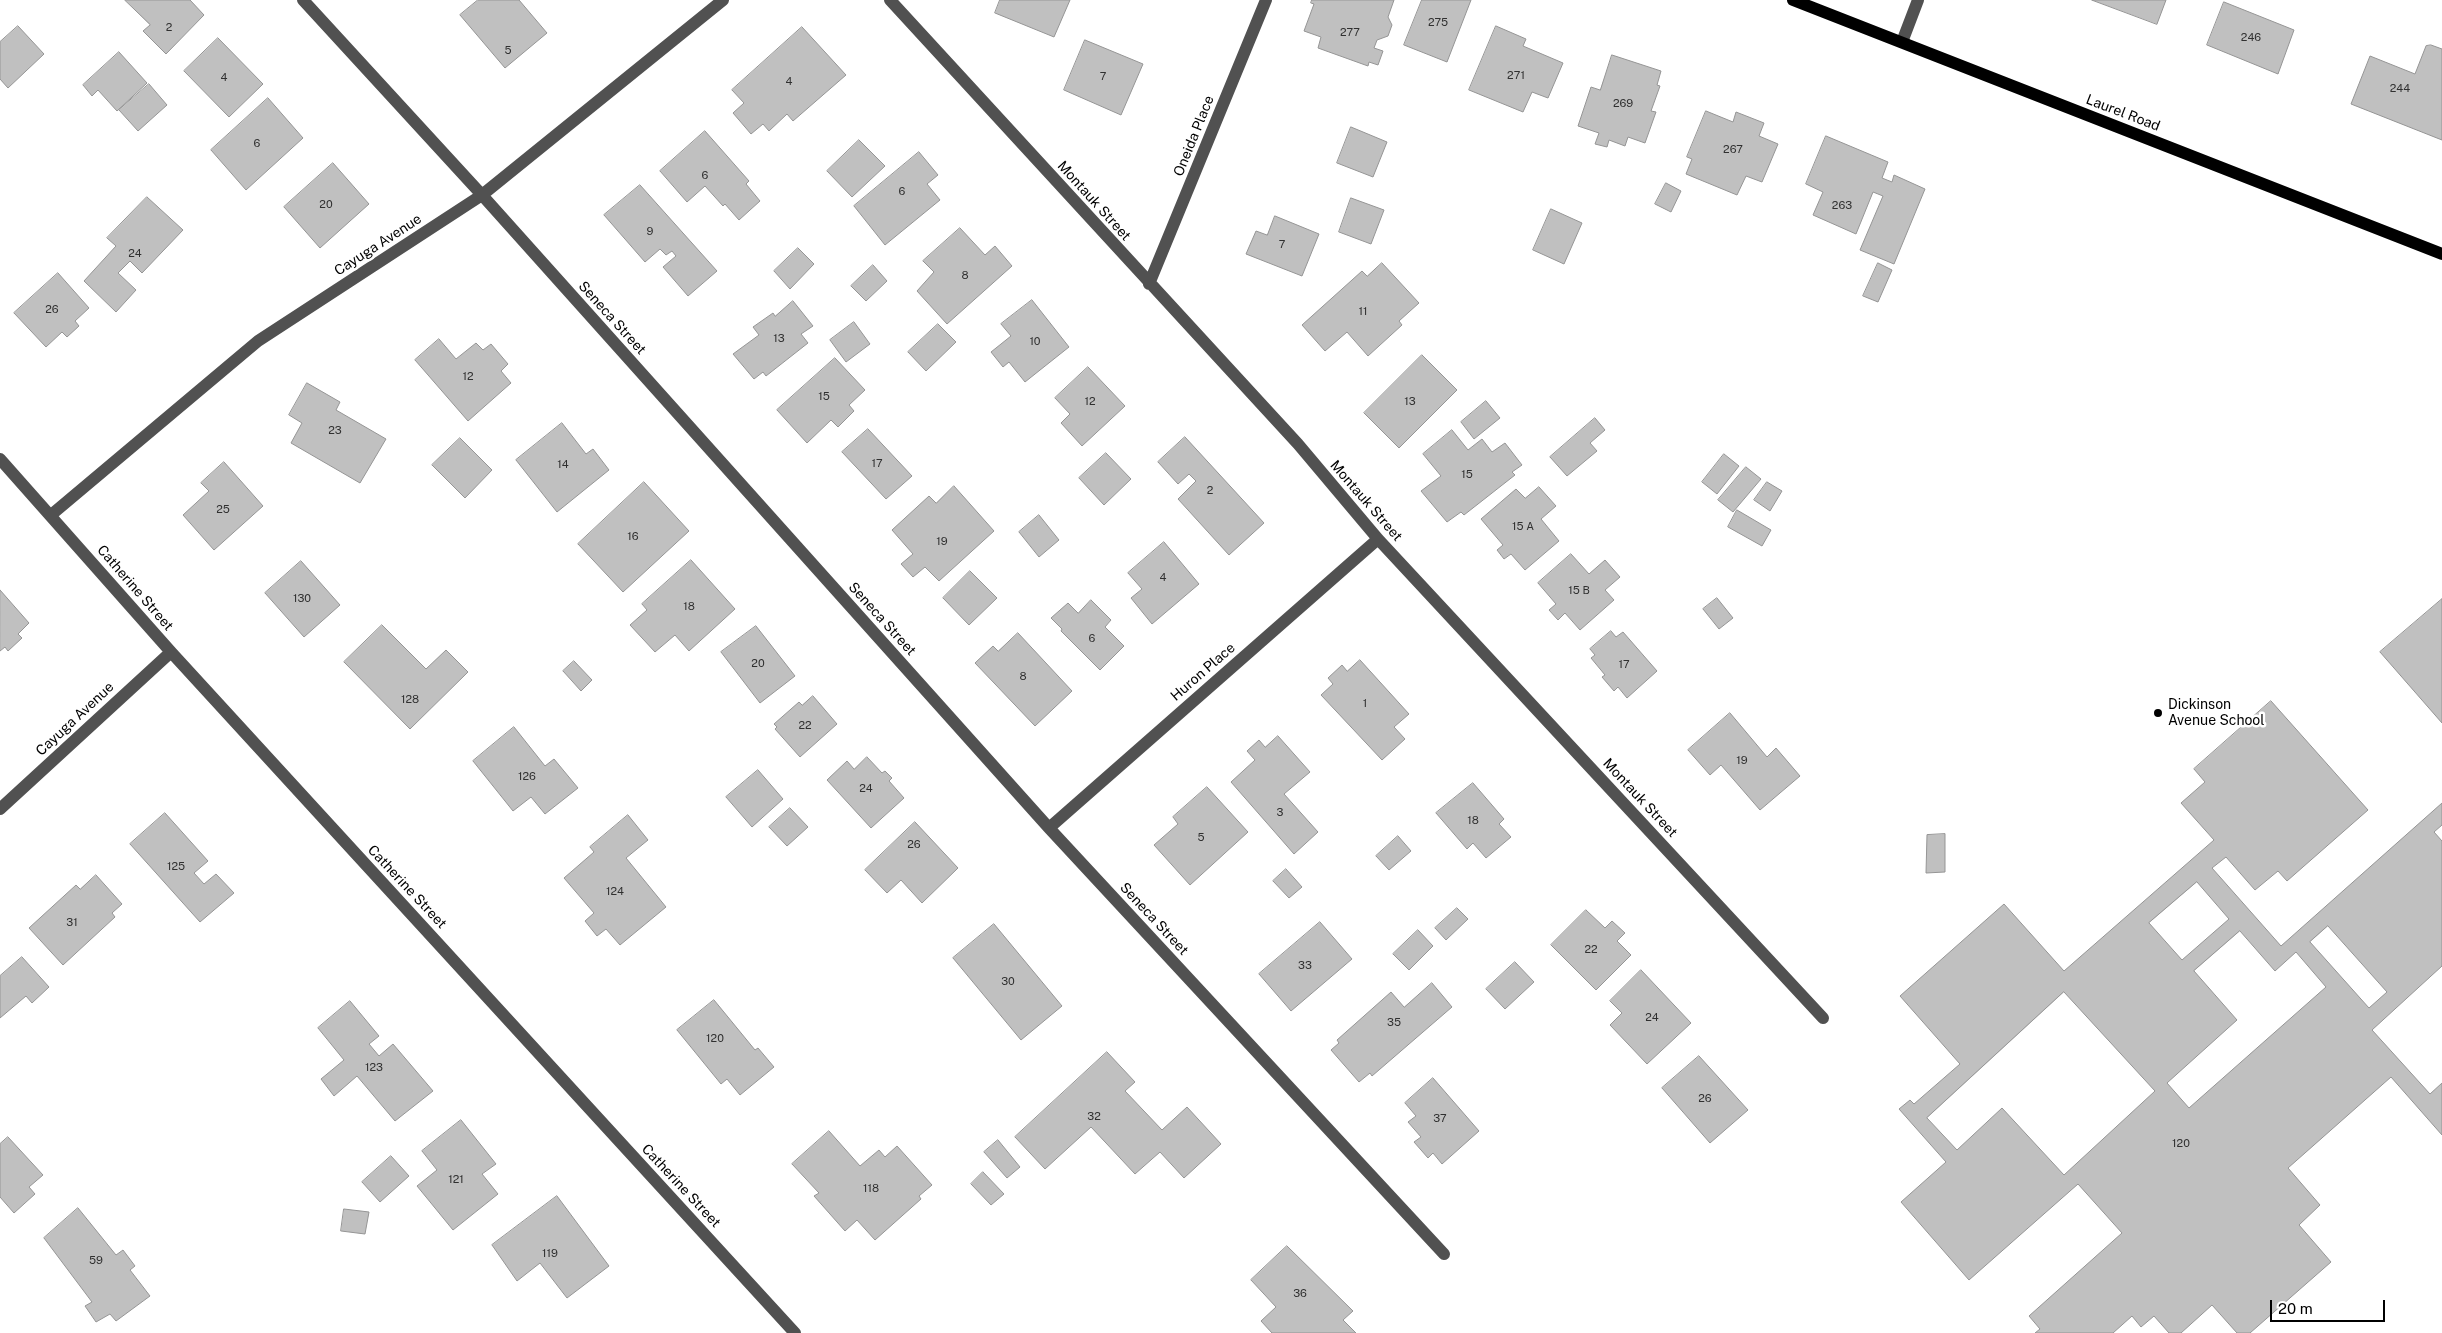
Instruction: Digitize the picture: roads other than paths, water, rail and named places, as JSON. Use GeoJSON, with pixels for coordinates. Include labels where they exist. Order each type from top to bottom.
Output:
{"type":"FeatureCollection","features":[{"type":"Feature","properties":{"kind":"main road","name":"Laurel Road"},"geometry":{"type":"LineString","coordinates":[[1793,0],[2442,254]]}},
{"type":"Feature","properties":{"kind":"street","name":"Seneca Street"},"geometry":{"type":"LineString","coordinates":[[303,0],[482,195],[1049,828],[1444,1254]]}},
{"type":"Feature","properties":{"kind":"street","name":"Cayuga Avenue"},"geometry":{"type":"LineString","coordinates":[[51,515],[258,341],[482,195],[723,0]]}},
{"type":"Feature","properties":{"kind":"street","name":"Montauk Street"},"geometry":{"type":"LineString","coordinates":[[890,0],[1298,444],[1378,539],[1823,1018]]}},
{"type":"Feature","properties":{"kind":"street","name":"Oneida Place"},"geometry":{"type":"LineString","coordinates":[[1149,284],[1266,0]]}},
{"type":"Feature","properties":{"kind":"street"},"geometry":{"type":"LineString","coordinates":[[1902,42],[1918,0]]}},
{"type":"Feature","properties":{"kind":"street","name":"Catherine Street"},"geometry":{"type":"LineString","coordinates":[[0,459],[171,652],[795,1333]]}},
{"type":"Feature","properties":{"kind":"street","name":"Huron Place"},"geometry":{"type":"LineString","coordinates":[[1049,828],[1378,539]]}},
{"type":"Feature","properties":{"kind":"street","name":"Cayuga Avenue"},"geometry":{"type":"LineString","coordinates":[[0,809],[171,652]]}},
{"type":"Feature","properties":{"kind":"place","name":"Dickinson Avenue School"},"geometry":{"type":"Point","coordinates":[2158,713]}}]}
